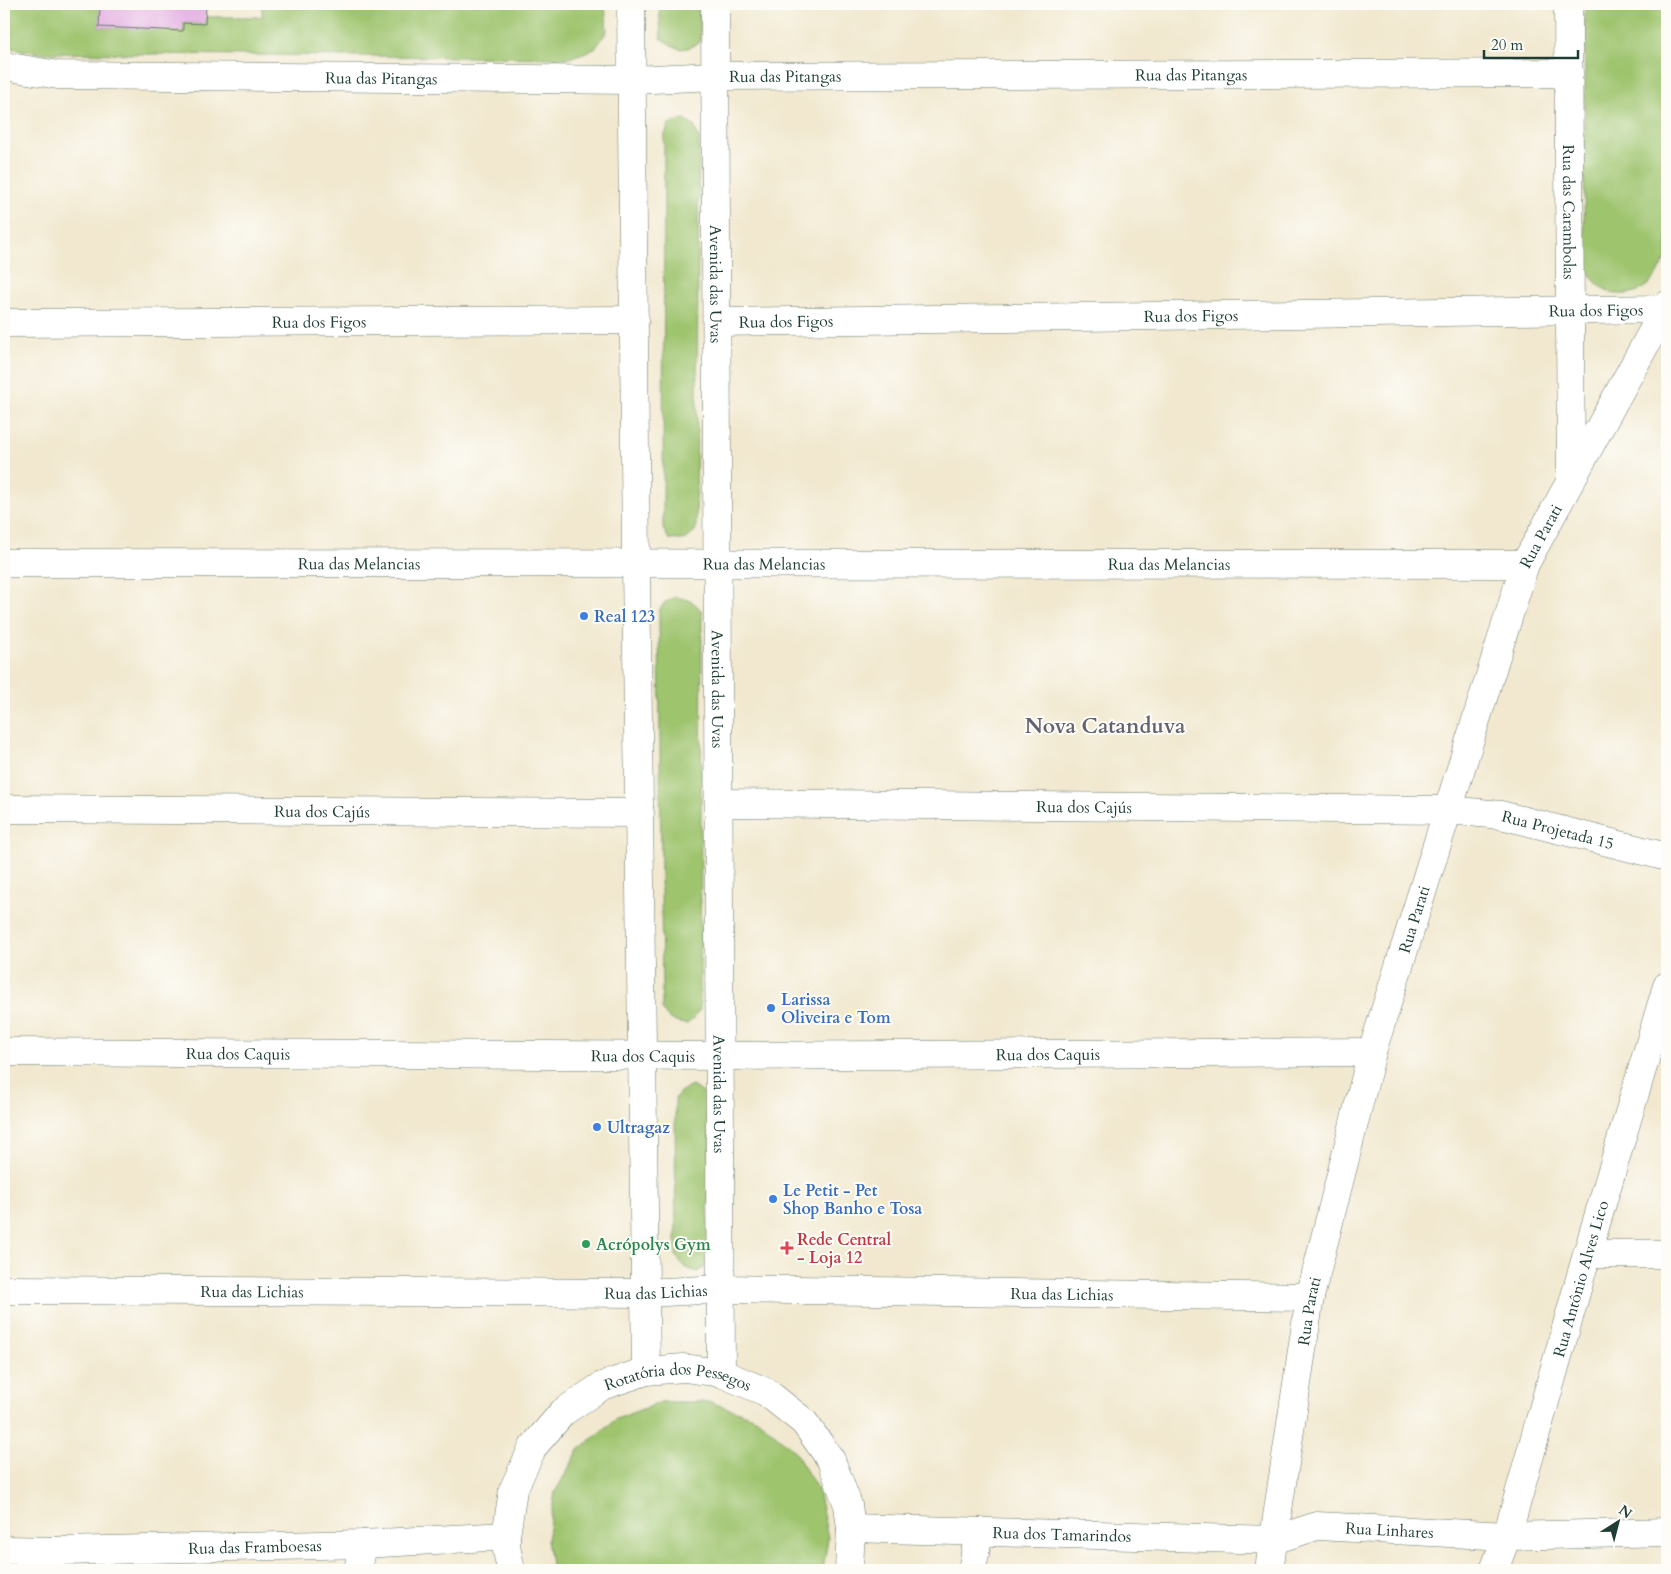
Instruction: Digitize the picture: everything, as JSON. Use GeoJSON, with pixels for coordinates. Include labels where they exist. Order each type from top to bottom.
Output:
{"type":"FeatureCollection","features":[{"type":"Feature","properties":{"kind":"street"},"geometry":{"type":"LineString","coordinates":[[631,4],[646,1371]]}},
{"type":"Feature","properties":{"kind":"street","name":"Avenida das Uvas"},"geometry":{"type":"LineString","coordinates":[[715,4],[721,1374]]}},
{"type":"Feature","properties":{"kind":"street","name":"Rua das Carambolas"},"geometry":{"type":"LineString","coordinates":[[1568,4],[1571,478]]}},
{"type":"Feature","properties":{"kind":"street","name":"Rua das Pitangas"},"geometry":{"type":"LineString","coordinates":[[4,66],[58,75],[632,80],[716,76],[1569,73]]}},
{"type":"Feature","properties":{"kind":"street","name":"Rua dos Figos"},"geometry":{"type":"LineString","coordinates":[[717,322],[1570,312],[1665,307]]}},
{"type":"Feature","properties":{"kind":"street","name":"Rua Parati"},"geometry":{"type":"LineString","coordinates":[[1269,1570],[1310,1297],[1372,1052],[1525,564],[1665,307]]}},
{"type":"Feature","properties":{"kind":"street","name":"Rua dos Figos"},"geometry":{"type":"LineString","coordinates":[[4,323],[635,320]]}},
{"type":"Feature","properties":{"kind":"street","name":"Rua das Melancias"},"geometry":{"type":"LineString","coordinates":[[4,563],[1525,564]]}},
{"type":"Feature","properties":{"kind":"street","name":"Rua dos Cajús"},"geometry":{"type":"LineString","coordinates":[[719,803],[1448,810]]}},
{"type":"Feature","properties":{"kind":"street","name":"Rua dos Cajús"},"geometry":{"type":"LineString","coordinates":[[4,809],[640,813]]}},
{"type":"Feature","properties":{"kind":"street","name":"Rua Projetada 15"},"geometry":{"type":"LineString","coordinates":[[1448,810],[1501,815],[1667,856]]}},
{"type":"Feature","properties":{"kind":"street","name":"Rua Antônio Alves Lico"},"geometry":{"type":"LineString","coordinates":[[1494,1570],[1507,1536],[1587,1254],[1667,986]]}},
{"type":"Feature","properties":{"kind":"street","name":"Rua dos Caquis"},"geometry":{"type":"LineString","coordinates":[[4,1052],[720,1056],[1372,1052]]}},
{"type":"Feature","properties":{"kind":"street"},"geometry":{"type":"LineString","coordinates":[[1587,1254],[1667,1254]]}},
{"type":"Feature","properties":{"kind":"street","name":"Rua das Lichias"},"geometry":{"type":"LineString","coordinates":[[4,1290],[646,1293],[721,1289],[1310,1297]]}},
{"type":"Feature","properties":{"kind":"street","name":"Rotatória dos Pessegos"},"geometry":{"type":"LineString","coordinates":[[511,1570],[506,1536],[513,1490],[533,1447],[563,1412],[602,1386],[646,1371],[684,1368],[721,1374],[766,1392],[804,1422],[832,1460],[848,1505],[852,1528],[849,1570]]}},
{"type":"Feature","properties":{"kind":"street","name":"Rua Linhares"},"geometry":{"type":"LineString","coordinates":[[1274,1540],[1317,1526],[1507,1536],[1667,1532]]}},
{"type":"Feature","properties":{"kind":"street","name":"Rua dos Tamarindos"},"geometry":{"type":"LineString","coordinates":[[852,1528],[1274,1540]]}},
{"type":"Feature","properties":{"kind":"street"},"geometry":{"type":"LineString","coordinates":[[972,1570],[979,1532]]}},
{"type":"Feature","properties":{"kind":"street","name":"Rua das Framboesas"},"geometry":{"type":"LineString","coordinates":[[4,1550],[60,1561],[361,1557],[506,1536]]}},
{"type":"Feature","properties":{"kind":"green space"},"geometry":{"type":"Polygon","coordinates":[[[4,4],[113,4],[113,7],[100,6],[99,27],[183,30],[183,23],[205,24],[205,17],[262,17],[262,4],[605,4],[607,31],[595,49],[569,58],[38,53],[4,47],[4,4]]]}},
{"type":"Feature","properties":{"kind":"green space"},"geometry":{"type":"Polygon","coordinates":[[[659,4],[700,4],[700,42],[688,48],[680,49],[661,38],[659,4]]]}},
{"type":"Feature","properties":{"kind":"green space"},"geometry":{"type":"Polygon","coordinates":[[[1585,4],[1667,4],[1667,256],[1651,282],[1631,293],[1620,294],[1602,287],[1588,271],[1584,260],[1585,4]]]}},
{"type":"Feature","properties":{"kind":"green space"},"geometry":{"type":"Polygon","coordinates":[[[683,119],[694,126],[699,139],[696,529],[688,538],[678,540],[669,539],[663,529],[664,137],[669,124],[683,119]]]}},
{"type":"Feature","properties":{"kind":"green space"},"geometry":{"type":"Polygon","coordinates":[[[675,597],[690,601],[697,605],[702,612],[700,1009],[687,1024],[673,1021],[662,1010],[659,611],[664,603],[675,597]]]}},
{"type":"Feature","properties":{"kind":"green space"},"geometry":{"type":"Polygon","coordinates":[[[692,1086],[710,1100],[707,1266],[697,1272],[684,1267],[676,1255],[675,1099],[681,1091],[692,1086]]]}},
{"type":"Feature","properties":{"kind":"green space"},"geometry":{"type":"Polygon","coordinates":[[[661,1402],[710,1402],[756,1418],[793,1449],[818,1490],[828,1538],[823,1570],[552,1570],[547,1540],[555,1492],[579,1450],[616,1419],[661,1402]]]}},
{"type":"Feature","properties":{"kind":"building"},"geometry":{"type":"Polygon","coordinates":[[[113,4],[206,4],[205,24],[183,23],[183,31],[99,27],[100,6],[113,7],[113,4]]]}},
{"type":"Feature","properties":{"kind":"place","name":"Real 123"},"geometry":{"type":"Point","coordinates":[584,616]}},
{"type":"Feature","properties":{"kind":"place","name":"Larissa Oliveira e Tom"},"geometry":{"type":"Point","coordinates":[771,1008]}},
{"type":"Feature","properties":{"kind":"place","name":"Ultragaz"},"geometry":{"type":"Point","coordinates":[597,1127]}},
{"type":"Feature","properties":{"kind":"place","name":"Le Petit - Pet Shop Banho e Tosa"},"geometry":{"type":"Point","coordinates":[773,1199]}},
{"type":"Feature","properties":{"kind":"place","name":"Acrópolys Gym"},"geometry":{"type":"Point","coordinates":[586,1244]}},
{"type":"Feature","properties":{"kind":"place","name":"Rede Central - Loja 12"},"geometry":{"type":"Point","coordinates":[787,1248]}},
{"type":"Feature","properties":{"kind":"district","name":"Nova Catanduva"},"geometry":{"type":"Point","coordinates":[1105,726]}}]}
